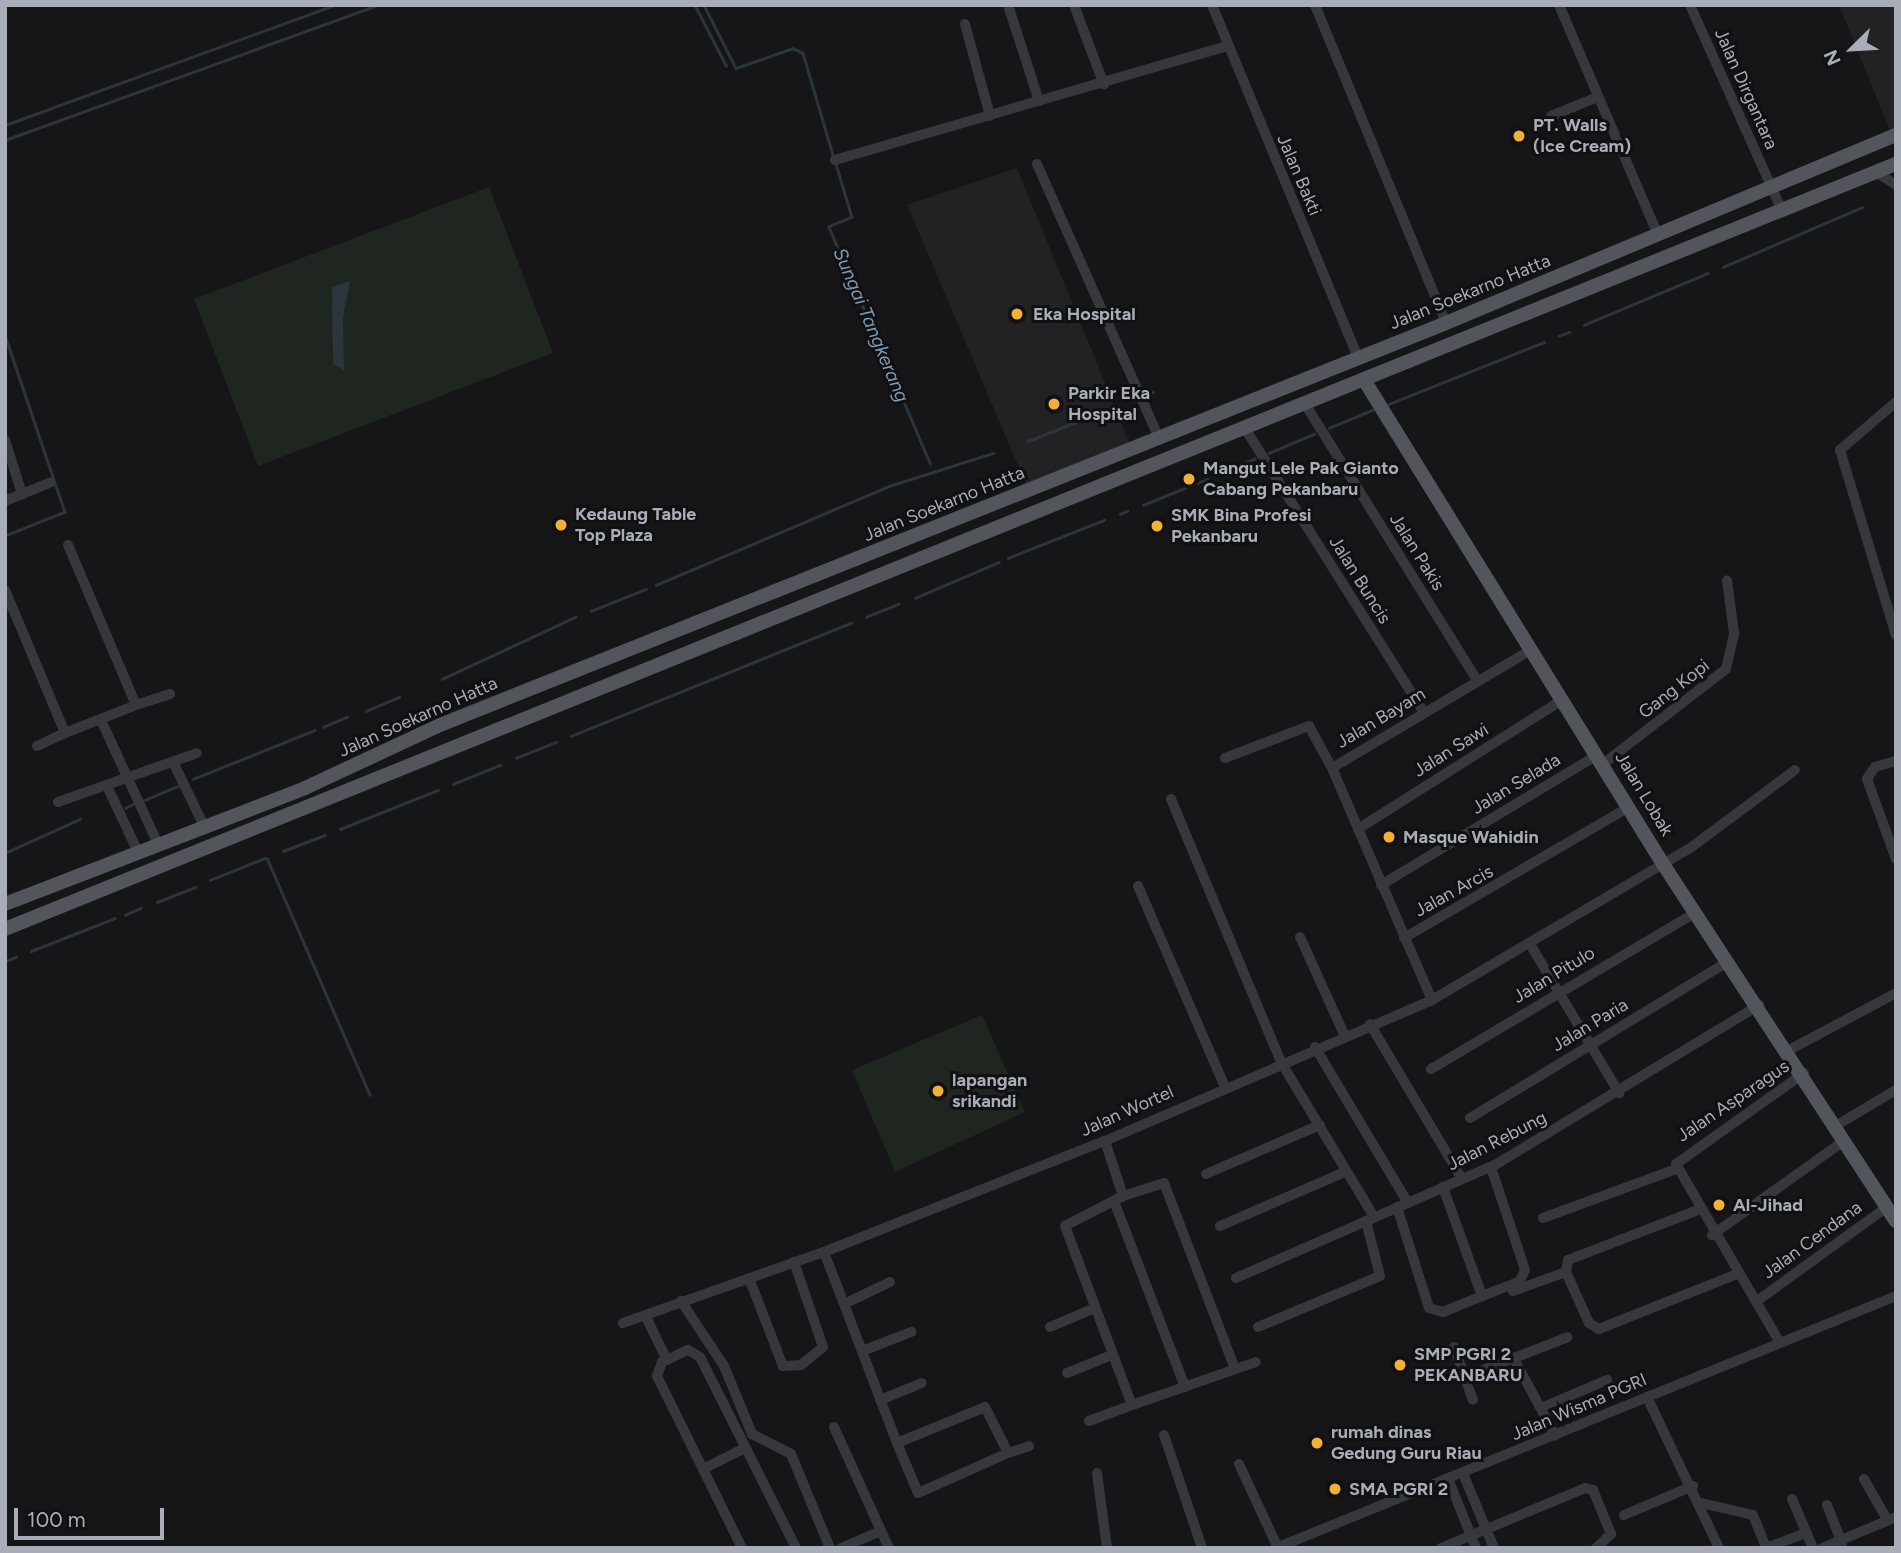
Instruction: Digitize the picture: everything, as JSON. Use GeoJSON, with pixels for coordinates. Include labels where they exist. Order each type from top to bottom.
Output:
{"type":"FeatureCollection","features":[{"type":"Feature","properties":{"kind":"main road","name":"Jalan Soekarno Hatta"},"geometry":{"type":"LineString","coordinates":[[5,904],[205,828],[440,725],[826,573],[1158,436],[1447,323],[1896,135]]}},
{"type":"Feature","properties":{"kind":"main road"},"geometry":{"type":"LineString","coordinates":[[5,929],[1307,407],[1896,164]]}},
{"type":"Feature","properties":{"kind":"main road","name":"Jalan Lobak"},"geometry":{"type":"LineString","coordinates":[[1366,383],[1663,864],[1789,1049],[1896,1221]]}},
{"type":"Feature","properties":{"kind":"main road"},"geometry":{"type":"LineString","coordinates":[[826,573],[836,596]]}},
{"type":"Feature","properties":{"kind":"street"},"geometry":{"type":"LineString","coordinates":[[1008,5],[1039,101]]}},
{"type":"Feature","properties":{"kind":"street"},"geometry":{"type":"LineString","coordinates":[[1074,5],[1104,85]]}},
{"type":"Feature","properties":{"kind":"street","name":"Jalan Bakti"},"geometry":{"type":"LineString","coordinates":[[1212,5],[1358,357]]}},
{"type":"Feature","properties":{"kind":"street"},"geometry":{"type":"LineString","coordinates":[[1315,5],[1447,323]]}},
{"type":"Feature","properties":{"kind":"street"},"geometry":{"type":"LineString","coordinates":[[1559,5],[1595,98],[1657,235]]}},
{"type":"Feature","properties":{"kind":"street","name":"Jalan Dirgantara"},"geometry":{"type":"LineString","coordinates":[[1689,5],[1782,211]]}},
{"type":"Feature","properties":{"kind":"street"},"geometry":{"type":"LineString","coordinates":[[965,24],[990,116]]}},
{"type":"Feature","properties":{"kind":"street"},"geometry":{"type":"LineString","coordinates":[[835,160],[1104,85],[1227,46]]}},
{"type":"Feature","properties":{"kind":"street"},"geometry":{"type":"LineString","coordinates":[[1551,116],[1595,98]]}},
{"type":"Feature","properties":{"kind":"street"},"geometry":{"type":"LineString","coordinates":[[1037,164],[1158,436]]}},
{"type":"Feature","properties":{"kind":"street"},"geometry":{"type":"LineString","coordinates":[[1876,172],[1896,185]]}},
{"type":"Feature","properties":{"kind":"street"},"geometry":{"type":"LineString","coordinates":[[1896,402],[1840,450],[1896,635]]}},
{"type":"Feature","properties":{"kind":"street","name":"Jalan Pakis"},"geometry":{"type":"LineString","coordinates":[[1307,407],[1477,680]]}},
{"type":"Feature","properties":{"kind":"street","name":"Jalan Buncis"},"geometry":{"type":"LineString","coordinates":[[1246,430],[1424,713]]}},
{"type":"Feature","properties":{"kind":"street"},"geometry":{"type":"LineString","coordinates":[[5,440],[22,494]]}},
{"type":"Feature","properties":{"kind":"street"},"geometry":{"type":"LineString","coordinates":[[5,501],[51,482]]}},
{"type":"Feature","properties":{"kind":"street"},"geometry":{"type":"LineString","coordinates":[[68,545],[136,705]]}},
{"type":"Feature","properties":{"kind":"street","name":"Gang Kopi"},"geometry":{"type":"LineString","coordinates":[[1600,760],[1727,669],[1734,633],[1727,580]]}},
{"type":"Feature","properties":{"kind":"street"},"geometry":{"type":"LineString","coordinates":[[5,590],[65,733]]}},
{"type":"Feature","properties":{"kind":"street","name":"Jalan Bayam"},"geometry":{"type":"LineString","coordinates":[[1225,758],[1309,726],[1332,768],[1531,650]]}},
{"type":"Feature","properties":{"kind":"street"},"geometry":{"type":"LineString","coordinates":[[37,746],[136,705],[170,694]]}},
{"type":"Feature","properties":{"kind":"street","name":"Jalan Sawi"},"geometry":{"type":"LineString","coordinates":[[1358,829],[1562,700]]}},
{"type":"Feature","properties":{"kind":"street"},"geometry":{"type":"LineString","coordinates":[[101,720],[130,777],[159,846]]}},
{"type":"Feature","properties":{"kind":"street"},"geometry":{"type":"LineString","coordinates":[[58,802],[197,753]]}},
{"type":"Feature","properties":{"kind":"street","name":"Jalan Selada"},"geometry":{"type":"LineString","coordinates":[[1381,885],[1600,760]]}},
{"type":"Feature","properties":{"kind":"street"},"geometry":{"type":"LineString","coordinates":[[1896,761],[1875,767],[1867,779],[1896,859]]}},
{"type":"Feature","properties":{"kind":"street"},"geometry":{"type":"LineString","coordinates":[[173,762],[205,828]]}},
{"type":"Feature","properties":{"kind":"street"},"geometry":{"type":"LineString","coordinates":[[1332,768],[1432,1000]]}},
{"type":"Feature","properties":{"kind":"street","name":"Jalan Wortel"},"geometry":{"type":"LineString","coordinates":[[623,1323],[824,1252],[1105,1141],[1344,1034],[1432,1000],[1663,864],[1795,770]]}},
{"type":"Feature","properties":{"kind":"street"},"geometry":{"type":"LineString","coordinates":[[107,786],[139,854]]}},
{"type":"Feature","properties":{"kind":"street"},"geometry":{"type":"LineString","coordinates":[[1171,799],[1281,1062],[1347,1171],[1370,1219],[1380,1276],[1258,1327]]}},
{"type":"Feature","properties":{"kind":"street","name":"Jalan Arcis"},"geometry":{"type":"LineString","coordinates":[[1404,938],[1629,807]]}},
{"type":"Feature","properties":{"kind":"street"},"geometry":{"type":"LineString","coordinates":[[1138,886],[1225,1087]]}},
{"type":"Feature","properties":{"kind":"street","name":"Jalan Pitulo"},"geometry":{"type":"LineString","coordinates":[[1431,1069],[1696,912]]}},
{"type":"Feature","properties":{"kind":"street"},"geometry":{"type":"LineString","coordinates":[[1300,937],[1344,1034]]}},
{"type":"Feature","properties":{"kind":"street"},"geometry":{"type":"LineString","coordinates":[[1530,944],[1619,1093]]}},
{"type":"Feature","properties":{"kind":"street","name":"Jalan Paria"},"geometry":{"type":"LineString","coordinates":[[1470,1118],[1728,962]]}},
{"type":"Feature","properties":{"kind":"street"},"geometry":{"type":"LineString","coordinates":[[1789,1049],[1896,993]]}},
{"type":"Feature","properties":{"kind":"street","name":"Jalan Rebung"},"geometry":{"type":"LineString","coordinates":[[1236,1278],[1491,1167],[1619,1093],[1759,1005]]}},
{"type":"Feature","properties":{"kind":"street"},"geometry":{"type":"LineString","coordinates":[[1370,1024],[1462,1179]]}},
{"type":"Feature","properties":{"kind":"street"},"geometry":{"type":"LineString","coordinates":[[1315,1047],[1403,1205],[1429,1308],[1443,1312],[1519,1282],[1525,1269],[1491,1167]]}},
{"type":"Feature","properties":{"kind":"street","name":"Jalan Asparagus"},"geometry":{"type":"LineString","coordinates":[[1543,1218],[1678,1163],[1804,1073]]}},
{"type":"Feature","properties":{"kind":"street"},"geometry":{"type":"LineString","coordinates":[[1837,1125],[1896,1090]]}},
{"type":"Feature","properties":{"kind":"street"},"geometry":{"type":"LineString","coordinates":[[1206,1174],[1320,1125]]}},
{"type":"Feature","properties":{"kind":"street"},"geometry":{"type":"LineString","coordinates":[[1712,1235],[1845,1140]]}},
{"type":"Feature","properties":{"kind":"street"},"geometry":{"type":"LineString","coordinates":[[1105,1141],[1119,1199],[1185,1387]]}},
{"type":"Feature","properties":{"kind":"street"},"geometry":{"type":"LineString","coordinates":[[1678,1163],[1712,1235],[1757,1301],[1779,1341]]}},
{"type":"Feature","properties":{"kind":"street"},"geometry":{"type":"LineString","coordinates":[[1220,1226],[1347,1171]]}},
{"type":"Feature","properties":{"kind":"street"},"geometry":{"type":"LineString","coordinates":[[1132,1405],[1065,1224],[1119,1199],[1164,1183],[1235,1369]]}},
{"type":"Feature","properties":{"kind":"street"},"geometry":{"type":"LineString","coordinates":[[1443,1187],[1482,1296]]}},
{"type":"Feature","properties":{"kind":"street","name":"Jalan Cendana"},"geometry":{"type":"LineString","coordinates":[[1757,1301],[1887,1207]]}},
{"type":"Feature","properties":{"kind":"street"},"geometry":{"type":"LineString","coordinates":[[1698,1210],[1570,1258],[1566,1272],[1596,1329],[1737,1274]]}},
{"type":"Feature","properties":{"kind":"street"},"geometry":{"type":"LineString","coordinates":[[824,1252],[918,1493],[1029,1446]]}},
{"type":"Feature","properties":{"kind":"street"},"geometry":{"type":"LineString","coordinates":[[749,1278],[783,1366],[801,1365],[823,1347],[794,1262]]}},
{"type":"Feature","properties":{"kind":"street"},"geometry":{"type":"LineString","coordinates":[[1446,1315],[1566,1272]]}},
{"type":"Feature","properties":{"kind":"street"},"geometry":{"type":"LineString","coordinates":[[844,1304],[890,1282]]}},
{"type":"Feature","properties":{"kind":"street","name":"Jalan Wisma PGRI"},"geometry":{"type":"LineString","coordinates":[[1277,1547],[1464,1476],[1779,1341],[1896,1296]]}},
{"type":"Feature","properties":{"kind":"street"},"geometry":{"type":"LineString","coordinates":[[681,1301],[724,1366],[752,1434],[791,1454],[830,1548]]}},
{"type":"Feature","properties":{"kind":"street"},"geometry":{"type":"LineString","coordinates":[[1051,1327],[1095,1308]]}},
{"type":"Feature","properties":{"kind":"street"},"geometry":{"type":"LineString","coordinates":[[645,1315],[667,1360]]}},
{"type":"Feature","properties":{"kind":"street"},"geometry":{"type":"LineString","coordinates":[[862,1352],[911,1332]]}},
{"type":"Feature","properties":{"kind":"street"},"geometry":{"type":"LineString","coordinates":[[1465,1377],[1568,1337]]}},
{"type":"Feature","properties":{"kind":"street"},"geometry":{"type":"LineString","coordinates":[[1454,1347],[1473,1400]]}},
{"type":"Feature","properties":{"kind":"street"},"geometry":{"type":"LineString","coordinates":[[742,1548],[657,1376],[667,1360],[695,1350],[796,1548]]}},
{"type":"Feature","properties":{"kind":"street"},"geometry":{"type":"LineString","coordinates":[[1067,1373],[1112,1355]]}},
{"type":"Feature","properties":{"kind":"street"},"geometry":{"type":"LineString","coordinates":[[1513,1357],[1555,1436]]}},
{"type":"Feature","properties":{"kind":"street"},"geometry":{"type":"LineString","coordinates":[[1089,1421],[1256,1362]]}},
{"type":"Feature","properties":{"kind":"street"},"geometry":{"type":"LineString","coordinates":[[1541,1408],[1607,1380]]}},
{"type":"Feature","properties":{"kind":"street"},"geometry":{"type":"LineString","coordinates":[[880,1399],[922,1383]]}},
{"type":"Feature","properties":{"kind":"street"},"geometry":{"type":"LineString","coordinates":[[1647,1397],[1693,1486],[1719,1548]]}},
{"type":"Feature","properties":{"kind":"street"},"geometry":{"type":"LineString","coordinates":[[897,1443],[985,1407],[1008,1453]]}},
{"type":"Feature","properties":{"kind":"street"},"geometry":{"type":"LineString","coordinates":[[834,1427],[889,1548]]}},
{"type":"Feature","properties":{"kind":"street"},"geometry":{"type":"LineString","coordinates":[[1164,1435],[1202,1548]]}},
{"type":"Feature","properties":{"kind":"street"},"geometry":{"type":"LineString","coordinates":[[703,1469],[745,1448]]}},
{"type":"Feature","properties":{"kind":"street"},"geometry":{"type":"LineString","coordinates":[[1239,1464],[1277,1547]]}},
{"type":"Feature","properties":{"kind":"street"},"geometry":{"type":"LineString","coordinates":[[1097,1473],[1107,1548]]}},
{"type":"Feature","properties":{"kind":"street"},"geometry":{"type":"LineString","coordinates":[[1464,1476],[1494,1548]]}},
{"type":"Feature","properties":{"kind":"street"},"geometry":{"type":"LineString","coordinates":[[1822,1548],[1842,1542],[1892,1519],[1864,1479]]}},
{"type":"Feature","properties":{"kind":"street"},"geometry":{"type":"LineString","coordinates":[[1449,1481],[1476,1548]]}},
{"type":"Feature","properties":{"kind":"street"},"geometry":{"type":"LineString","coordinates":[[1625,1515],[1693,1486]]}},
{"type":"Feature","properties":{"kind":"street"},"geometry":{"type":"LineString","coordinates":[[1441,1548],[1585,1488],[1593,1490],[1611,1534],[1596,1548]]}},
{"type":"Feature","properties":{"kind":"street"},"geometry":{"type":"LineString","coordinates":[[1792,1499],[1813,1548]]}},
{"type":"Feature","properties":{"kind":"street"},"geometry":{"type":"LineString","coordinates":[[1701,1503],[1753,1515],[1766,1548],[1806,1533]]}},
{"type":"Feature","properties":{"kind":"street"},"geometry":{"type":"LineString","coordinates":[[1827,1505],[1842,1542]]}},
{"type":"Feature","properties":{"kind":"street"},"geometry":{"type":"LineString","coordinates":[[841,1548],[881,1531]]}},
{"type":"Feature","properties":{"kind":"shaded area"},"geometry":{"type":"Polygon","coordinates":[[[1839,5],[1896,5],[1896,131],[1891,133],[1839,5]]]}},
{"type":"Feature","properties":{"kind":"shaded area","name":"Eka Hospital"},"geometry":{"type":"Polygon","coordinates":[[[1017,168],[1130,444],[1026,484],[907,205],[1017,168]]]}},
{"type":"Feature","properties":{"kind":"shaded area"},"geometry":{"type":"Polygon","coordinates":[[[489,187],[553,353],[258,466],[194,299],[489,187]]]}},
{"type":"Feature","properties":{"kind":"shaded area"},"geometry":{"type":"Polygon","coordinates":[[[350,281],[343,317],[344,370],[333,364],[332,287],[350,281]]]}},
{"type":"Feature","properties":{"kind":"shaded area","name":"lapangan srikandi"},"geometry":{"type":"Polygon","coordinates":[[[982,1015],[1025,1112],[895,1172],[852,1070],[982,1015]]]}},
{"type":"Feature","properties":{"kind":"waterway"},"geometry":{"type":"LineString","coordinates":[[5,125],[335,5]]}},
{"type":"Feature","properties":{"kind":"waterway"},"geometry":{"type":"LineString","coordinates":[[5,140],[378,5]]}},
{"type":"Feature","properties":{"kind":"waterway"},"geometry":{"type":"LineString","coordinates":[[695,5],[726,65]]}},
{"type":"Feature","properties":{"kind":"waterway","name":"Sungai Tangkerang"},"geometry":{"type":"LineString","coordinates":[[704,5],[736,68],[793,48],[803,53],[834,158]]}},
{"type":"Feature","properties":{"kind":"waterway","name":"Sungai Tangkerang"},"geometry":{"type":"LineString","coordinates":[[836,164],[852,217],[829,227],[930,463]]}},
{"type":"Feature","properties":{"kind":"waterway"},"geometry":{"type":"LineString","coordinates":[[1723,267],[1862,207]]}},
{"type":"Feature","properties":{"kind":"waterway"},"geometry":{"type":"LineString","coordinates":[[1584,325],[1708,273]]}},
{"type":"Feature","properties":{"kind":"waterway"},"geometry":{"type":"LineString","coordinates":[[1559,336],[1569,332]]}},
{"type":"Feature","properties":{"kind":"waterway"},"geometry":{"type":"LineString","coordinates":[[5,335],[65,512],[5,536]]}},
{"type":"Feature","properties":{"kind":"waterway"},"geometry":{"type":"LineString","coordinates":[[1389,404],[1544,342]]}},
{"type":"Feature","properties":{"kind":"waterway"},"geometry":{"type":"LineString","coordinates":[[1148,394],[1153,392]]}},
{"type":"Feature","properties":{"kind":"waterway"},"geometry":{"type":"LineString","coordinates":[[1028,441],[1106,410]]}},
{"type":"Feature","properties":{"kind":"waterway"},"geometry":{"type":"LineString","coordinates":[[1329,428],[1372,410]]}},
{"type":"Feature","properties":{"kind":"waterway"},"geometry":{"type":"LineString","coordinates":[[1269,453],[1314,434]]}},
{"type":"Feature","properties":{"kind":"waterway"},"geometry":{"type":"LineString","coordinates":[[656,585],[889,486],[993,453]]}},
{"type":"Feature","properties":{"kind":"waterway"},"geometry":{"type":"LineString","coordinates":[[1235,467],[1254,459]]}},
{"type":"Feature","properties":{"kind":"waterway"},"geometry":{"type":"LineString","coordinates":[[1143,505],[1207,479]]}},
{"type":"Feature","properties":{"kind":"waterway"},"geometry":{"type":"LineString","coordinates":[[1120,514],[1127,511]]}},
{"type":"Feature","properties":{"kind":"waterway"},"geometry":{"type":"LineString","coordinates":[[1008,558],[1104,520]]}},
{"type":"Feature","properties":{"kind":"waterway"},"geometry":{"type":"LineString","coordinates":[[915,598],[999,562]]}},
{"type":"Feature","properties":{"kind":"waterway"},"geometry":{"type":"LineString","coordinates":[[591,611],[646,589]]}},
{"type":"Feature","properties":{"kind":"waterway"},"geometry":{"type":"LineString","coordinates":[[866,617],[899,604]]}},
{"type":"Feature","properties":{"kind":"waterway"},"geometry":{"type":"LineString","coordinates":[[442,679],[575,617]]}},
{"type":"Feature","properties":{"kind":"waterway"},"geometry":{"type":"LineString","coordinates":[[571,736],[851,623]]}},
{"type":"Feature","properties":{"kind":"waterway"},"geometry":{"type":"LineString","coordinates":[[366,711],[399,697]]}},
{"type":"Feature","properties":{"kind":"waterway"},"geometry":{"type":"LineString","coordinates":[[323,727],[347,717]]}},
{"type":"Feature","properties":{"kind":"waterway"},"geometry":{"type":"LineString","coordinates":[[193,779],[315,730]]}},
{"type":"Feature","properties":{"kind":"waterway"},"geometry":{"type":"LineString","coordinates":[[516,758],[556,742]]}},
{"type":"Feature","properties":{"kind":"waterway"},"geometry":{"type":"LineString","coordinates":[[453,784],[500,765]]}},
{"type":"Feature","properties":{"kind":"waterway"},"geometry":{"type":"LineString","coordinates":[[145,800],[180,785]]}},
{"type":"Feature","properties":{"kind":"waterway"},"geometry":{"type":"LineString","coordinates":[[340,829],[438,790]]}},
{"type":"Feature","properties":{"kind":"waterway"},"geometry":{"type":"LineString","coordinates":[[125,808],[135,803]]}},
{"type":"Feature","properties":{"kind":"waterway"},"geometry":{"type":"LineString","coordinates":[[5,853],[80,819]]}},
{"type":"Feature","properties":{"kind":"waterway"},"geometry":{"type":"LineString","coordinates":[[283,851],[325,835]]}},
{"type":"Feature","properties":{"kind":"waterway"},"geometry":{"type":"LineString","coordinates":[[210,880],[265,858]]}},
{"type":"Feature","properties":{"kind":"waterway"},"geometry":{"type":"LineString","coordinates":[[267,858],[370,1095]]}},
{"type":"Feature","properties":{"kind":"waterway"},"geometry":{"type":"LineString","coordinates":[[157,902],[195,887]]}},
{"type":"Feature","properties":{"kind":"waterway"},"geometry":{"type":"LineString","coordinates":[[125,915],[141,908]]}},
{"type":"Feature","properties":{"kind":"waterway"},"geometry":{"type":"LineString","coordinates":[[31,951],[115,918]]}},
{"type":"Feature","properties":{"kind":"waterway"},"geometry":{"type":"LineString","coordinates":[[5,961],[16,957]]}},
{"type":"Feature","properties":{"kind":"place","name":"PT. Walls (Ice Cream)"},"geometry":{"type":"Point","coordinates":[1519,136]}},
{"type":"Feature","properties":{"kind":"place","name":"Eka Hospital"},"geometry":{"type":"Point","coordinates":[1017,314]}},
{"type":"Feature","properties":{"kind":"place","name":"Parkir Eka Hospital"},"geometry":{"type":"Point","coordinates":[1054,404]}},
{"type":"Feature","properties":{"kind":"place","name":"Mangut Lele Pak Gianto Cabang Pekanbaru"},"geometry":{"type":"Point","coordinates":[1189,479]}},
{"type":"Feature","properties":{"kind":"place","name":"Kedaung Table Top Plaza"},"geometry":{"type":"Point","coordinates":[561,525]}},
{"type":"Feature","properties":{"kind":"place","name":"SMK Bina Profesi Pekanbaru"},"geometry":{"type":"Point","coordinates":[1157,526]}},
{"type":"Feature","properties":{"kind":"place","name":"Masque Wahidin"},"geometry":{"type":"Point","coordinates":[1389,837]}},
{"type":"Feature","properties":{"kind":"place","name":"lapangan srikandi"},"geometry":{"type":"Point","coordinates":[938,1091]}},
{"type":"Feature","properties":{"kind":"place","name":"Al-Jihad"},"geometry":{"type":"Point","coordinates":[1719,1205]}},
{"type":"Feature","properties":{"kind":"place","name":"SMP PGRI 2 PEKANBARU"},"geometry":{"type":"Point","coordinates":[1400,1365]}},
{"type":"Feature","properties":{"kind":"place","name":"rumah dinas Gedung Guru Riau"},"geometry":{"type":"Point","coordinates":[1317,1443]}},
{"type":"Feature","properties":{"kind":"place","name":"SMA PGRI 2"},"geometry":{"type":"Point","coordinates":[1335,1489]}}]}
